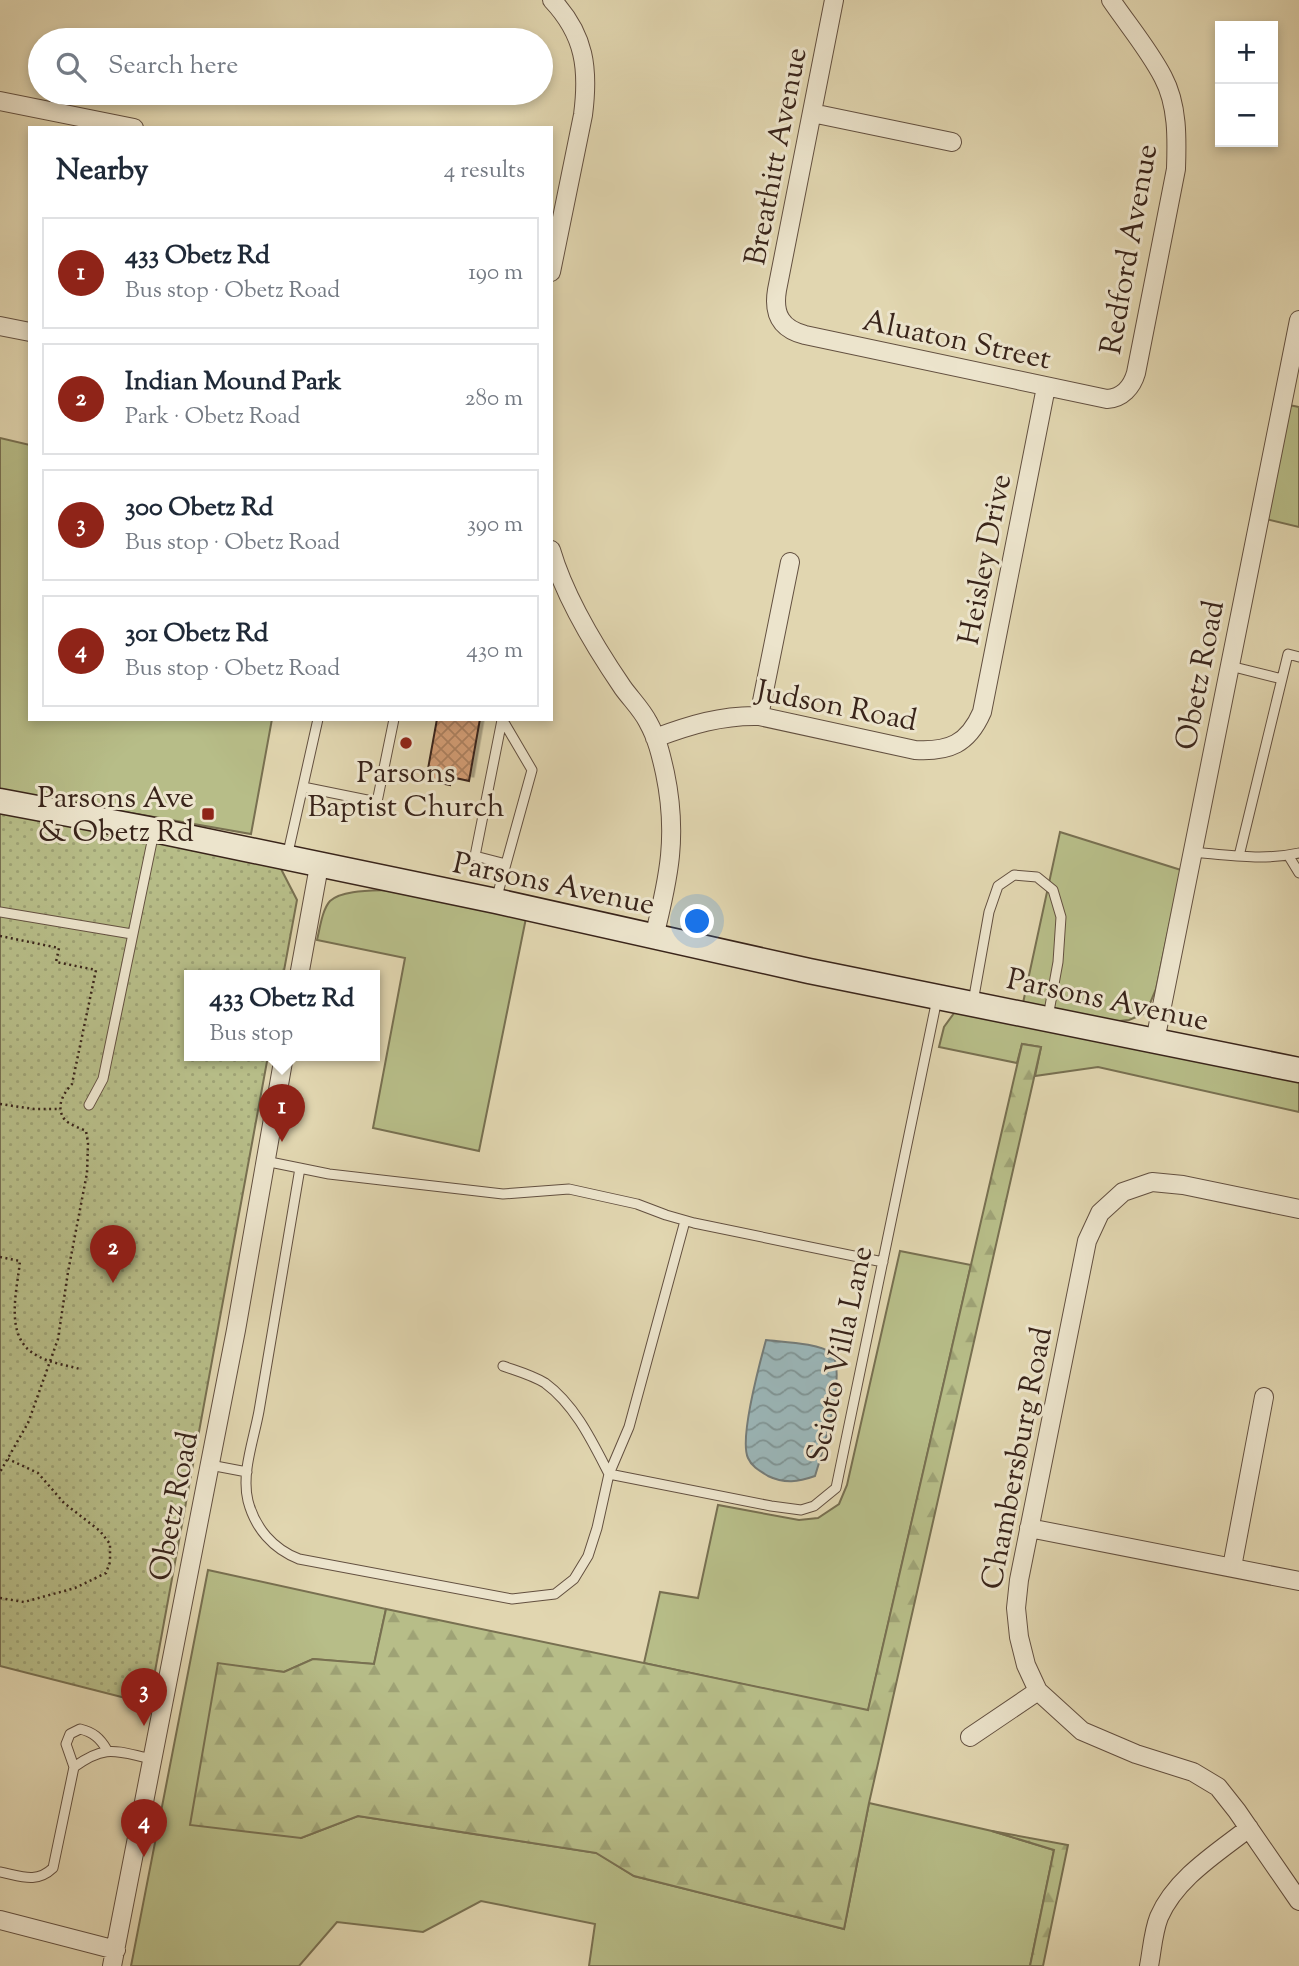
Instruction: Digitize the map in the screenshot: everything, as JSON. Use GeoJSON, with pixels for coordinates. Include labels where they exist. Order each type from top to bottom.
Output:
{"type":"FeatureCollection","features":[{"type":"Feature","properties":{"kind":"street"},"geometry":{"type":"LineString","coordinates":[[552,0],[569,21],[580,43],[586,66],[587,90],[557,213],[553,252]]}},
{"type":"Feature","properties":{"kind":"street","name":"Breathitt Avenue"},"geometry":{"type":"LineString","coordinates":[[782,323],[775,307],[777,290],[834,0]]}},
{"type":"Feature","properties":{"kind":"street","name":"Redford Avenue"},"geometry":{"type":"LineString","coordinates":[[1111,0],[1164,78],[1175,116],[1177,142],[1175,169],[1136,373],[1131,385],[1122,394]]}},
{"type":"Feature","properties":{"kind":"street"},"geometry":{"type":"LineString","coordinates":[[0,101],[124,126]]}},
{"type":"Feature","properties":{"kind":"street"},"geometry":{"type":"LineString","coordinates":[[812,113],[952,142]]}},
{"type":"Feature","properties":{"kind":"street","name":"Obetz Road"},"geometry":{"type":"LineString","coordinates":[[1154,1041],[1299,320]]}},
{"type":"Feature","properties":{"kind":"street","name":"Aluaton Street"},"geometry":{"type":"LineString","coordinates":[[782,323],[792,331],[805,335],[1102,399],[1113,399],[1122,394]]}},
{"type":"Feature","properties":{"kind":"street"},"geometry":{"type":"LineString","coordinates":[[0,326],[28,332]]}},
{"type":"Feature","properties":{"kind":"street","name":"Heisley Drive"},"geometry":{"type":"LineString","coordinates":[[966,737],[975,727],[982,712],[1046,387]]}},
{"type":"Feature","properties":{"kind":"street"},"geometry":{"type":"LineString","coordinates":[[553,561],[578,615],[622,687],[647,719],[656,738],[670,795],[672,842],[667,883],[654,937]]}},
{"type":"Feature","properties":{"kind":"street"},"geometry":{"type":"LineString","coordinates":[[760,716],[790,562]]}},
{"type":"Feature","properties":{"kind":"street","name":"Judson Road"},"geometry":{"type":"LineString","coordinates":[[656,738],[709,720],[739,715],[760,716],[915,750],[933,751],[952,747],[966,737]]}},
{"type":"Feature","properties":{"kind":"street","name":"Parsons Avenue"},"geometry":{"type":"LineString","coordinates":[[0,801],[154,830],[938,997],[1299,1070]]}},
{"type":"Feature","properties":{"kind":"street"},"geometry":{"type":"LineString","coordinates":[[300,970],[319,866]]}},
{"type":"Feature","properties":{"kind":"street","name":"Obetz Road"},"geometry":{"type":"LineString","coordinates":[[114,1958],[236,1330],[283,1061]]}},
{"type":"Feature","properties":{"kind":"street","name":"Chambersburg Road"},"geometry":{"type":"LineString","coordinates":[[1299,1209],[1183,1185],[1152,1182],[1123,1192],[1100,1213],[1087,1241],[1029,1528],[1016,1608],[1026,1665],[1038,1691],[1082,1731],[1136,1754],[1193,1772],[1218,1787],[1299,1901]]}},
{"type":"Feature","properties":{"kind":"street"},"geometry":{"type":"LineString","coordinates":[[1232,1567],[1264,1397]]}},
{"type":"Feature","properties":{"kind":"street"},"geometry":{"type":"LineString","coordinates":[[1029,1528],[1299,1581]]}},
{"type":"Feature","properties":{"kind":"street"},"geometry":{"type":"LineString","coordinates":[[970,1737],[1038,1691]]}},
{"type":"Feature","properties":{"kind":"street"},"geometry":{"type":"LineString","coordinates":[[1149,1966],[1159,1918],[1176,1890],[1204,1863],[1249,1828]]}},
{"type":"Feature","properties":{"kind":"street"},"geometry":{"type":"LineString","coordinates":[[0,1920],[114,1958]]}},
{"type":"Feature","properties":{"kind":"lane"},"geometry":{"type":"LineString","coordinates":[[1240,856],[1288,654],[1299,657]]}},
{"type":"Feature","properties":{"kind":"lane"},"geometry":{"type":"LineString","coordinates":[[1230,666],[1282,679]]}},
{"type":"Feature","properties":{"kind":"lane"},"geometry":{"type":"LineString","coordinates":[[287,859],[317,721]]}},
{"type":"Feature","properties":{"kind":"lane"},"geometry":{"type":"LineString","coordinates":[[303,787],[377,802],[394,721]]}},
{"type":"Feature","properties":{"kind":"lane"},"geometry":{"type":"LineString","coordinates":[[502,721],[475,856],[506,864]]}},
{"type":"Feature","properties":{"kind":"lane"},"geometry":{"type":"LineString","coordinates":[[496,901],[532,770],[503,721]]}},
{"type":"Feature","properties":{"kind":"lane"},"geometry":{"type":"LineString","coordinates":[[89,1105],[103,1079],[154,830]]}},
{"type":"Feature","properties":{"kind":"lane"},"geometry":{"type":"LineString","coordinates":[[1192,852],[1273,858],[1299,853]]}},
{"type":"Feature","properties":{"kind":"lane"},"geometry":{"type":"LineString","coordinates":[[1288,855],[1299,873]]}},
{"type":"Feature","properties":{"kind":"lane"},"geometry":{"type":"LineString","coordinates":[[973,1004],[989,912],[998,886],[1014,875],[1037,877],[1054,890],[1061,917],[1058,962],[1047,1019]]}},
{"type":"Feature","properties":{"kind":"lane"},"geometry":{"type":"LineString","coordinates":[[0,912],[132,934]]}},
{"type":"Feature","properties":{"kind":"lane","name":"Scioto Villa Lane"},"geometry":{"type":"LineString","coordinates":[[609,1474],[801,1510],[820,1502],[835,1488],[938,997]]}},
{"type":"Feature","properties":{"kind":"lane"},"geometry":{"type":"LineString","coordinates":[[265,1161],[329,1174],[503,1194],[569,1189],[637,1204],[685,1221],[883,1262]]}},
{"type":"Feature","properties":{"kind":"lane"},"geometry":{"type":"LineString","coordinates":[[300,1168],[247,1472],[248,1500],[258,1526],[271,1542],[287,1555],[299,1559],[512,1599],[555,1594],[574,1579],[588,1556],[609,1474],[629,1427],[685,1221]]}},
{"type":"Feature","properties":{"kind":"lane"},"geometry":{"type":"LineString","coordinates":[[503,1366],[543,1382],[561,1397],[589,1435],[609,1474]]}},
{"type":"Feature","properties":{"kind":"lane"},"geometry":{"type":"LineString","coordinates":[[210,1465],[247,1472]]}},
{"type":"Feature","properties":{"kind":"lane"},"geometry":{"type":"LineString","coordinates":[[0,1872],[33,1879],[45,1876],[53,1868],[74,1767],[66,1744],[70,1734],[80,1729],[89,1731],[102,1741],[107,1750]]}},
{"type":"Feature","properties":{"kind":"lane"},"geometry":{"type":"LineString","coordinates":[[74,1767],[107,1750],[153,1759]]}},
{"type":"Feature","properties":{"kind":"path"},"geometry":{"type":"LineString","coordinates":[[0,936],[59,948],[56,962],[96,970],[72,1084],[62,1095],[60,1109],[66,1121],[86,1131],[88,1143],[58,1339],[28,1423],[0,1472]]}},
{"type":"Feature","properties":{"kind":"path"},"geometry":{"type":"LineString","coordinates":[[0,1104],[34,1109],[60,1109]]}},
{"type":"Feature","properties":{"kind":"path"},"geometry":{"type":"LineString","coordinates":[[0,1257],[20,1261],[15,1320],[19,1339],[37,1356],[80,1369]]}},
{"type":"Feature","properties":{"kind":"path"},"geometry":{"type":"LineString","coordinates":[[0,1598],[24,1602],[75,1588],[106,1573],[110,1562],[110,1544],[100,1531],[64,1503],[38,1473],[9,1458]]}},
{"type":"Feature","properties":{"kind":"green space"},"geometry":{"type":"Polygon","coordinates":[[[1289,405],[1299,407],[1299,527],[1266,519],[1289,405]]]}},
{"type":"Feature","properties":{"kind":"green space"},"geometry":{"type":"Polygon","coordinates":[[[0,438],[28,445],[28,721],[272,721],[251,834],[0,790],[0,438]]]}},
{"type":"Feature","properties":{"kind":"green space"},"geometry":{"type":"Polygon","coordinates":[[[0,812],[280,867],[297,900],[284,970],[184,970],[184,1061],[267,1061],[149,1704],[0,1666],[0,812]]]}},
{"type":"Feature","properties":{"kind":"green space"},"geometry":{"type":"Polygon","coordinates":[[[1060,832],[1181,870],[1156,989],[1146,1013],[1129,1020],[1109,1022],[1023,1003],[1060,832]]]}},
{"type":"Feature","properties":{"kind":"green space"},"geometry":{"type":"Polygon","coordinates":[[[392,890],[526,918],[479,1151],[373,1128],[405,958],[317,940],[325,909],[336,897],[360,891],[392,890]]]}},
{"type":"Feature","properties":{"kind":"green space"},"geometry":{"type":"Polygon","coordinates":[[[957,1009],[1299,1079],[1299,1112],[1098,1067],[1035,1076],[1041,1047],[1022,1044],[1017,1063],[939,1047],[944,1027],[957,1009]]]}},
{"type":"Feature","properties":{"kind":"green space"},"geometry":{"type":"Polygon","coordinates":[[[1022,1044],[1041,1047],[869,1803],[844,1929],[634,1876],[596,1853],[358,1816],[301,1838],[190,1825],[218,1663],[284,1672],[313,1659],[374,1664],[386,1609],[868,1710],[1022,1044]]]}},
{"type":"Feature","properties":{"kind":"green space"},"geometry":{"type":"Polygon","coordinates":[[[900,1251],[971,1265],[868,1711],[644,1663],[660,1592],[698,1598],[718,1505],[799,1520],[818,1518],[839,1504],[847,1485],[900,1251]]]}},
{"type":"Feature","properties":{"kind":"green space"},"geometry":{"type":"Polygon","coordinates":[[[208,1570],[386,1609],[374,1664],[313,1659],[284,1672],[218,1664],[301,1838],[358,1816],[597,1853],[634,1876],[844,1929],[869,1803],[992,1831],[1054,1850],[1030,1966],[589,1966],[595,1924],[481,1901],[423,1932],[337,1922],[299,1966],[131,1966],[208,1570]]]}},
{"type":"Feature","properties":{"kind":"green space"},"geometry":{"type":"Polygon","coordinates":[[[992,1831],[1068,1845],[1043,1966],[1030,1966],[1054,1850],[992,1831]]]}},
{"type":"Feature","properties":{"kind":"water"},"geometry":{"type":"Polygon","coordinates":[[[766,1340],[818,1347],[831,1353],[835,1362],[837,1376],[832,1413],[815,1476],[797,1481],[780,1480],[759,1470],[748,1458],[748,1418],[766,1340]]]}},
{"type":"Feature","properties":{"kind":"building"},"geometry":{"type":"Polygon","coordinates":[[[437,721],[480,721],[469,781],[451,777],[450,785],[426,780],[437,721]]]}},
{"type":"Feature","properties":{"kind":"place","name":"Parsons Baptist Church"},"geometry":{"type":"Point","coordinates":[406,743]}},
{"type":"Feature","properties":{"kind":"place","name":"Parsons Ave & Obetz Rd"},"geometry":{"type":"Point","coordinates":[208,814]}},
{"type":"Feature","properties":{"kind":"place","name":"433 Obetz Rd"},"geometry":{"type":"Point","coordinates":[282,1142]}},
{"type":"Feature","properties":{"kind":"place","name":"Indian Mound Park"},"geometry":{"type":"Point","coordinates":[113,1283]}},
{"type":"Feature","properties":{"kind":"place","name":"300 Obetz Rd"},"geometry":{"type":"Point","coordinates":[144,1726]}},
{"type":"Feature","properties":{"kind":"place","name":"301 Obetz Rd"},"geometry":{"type":"Point","coordinates":[144,1857]}}]}
